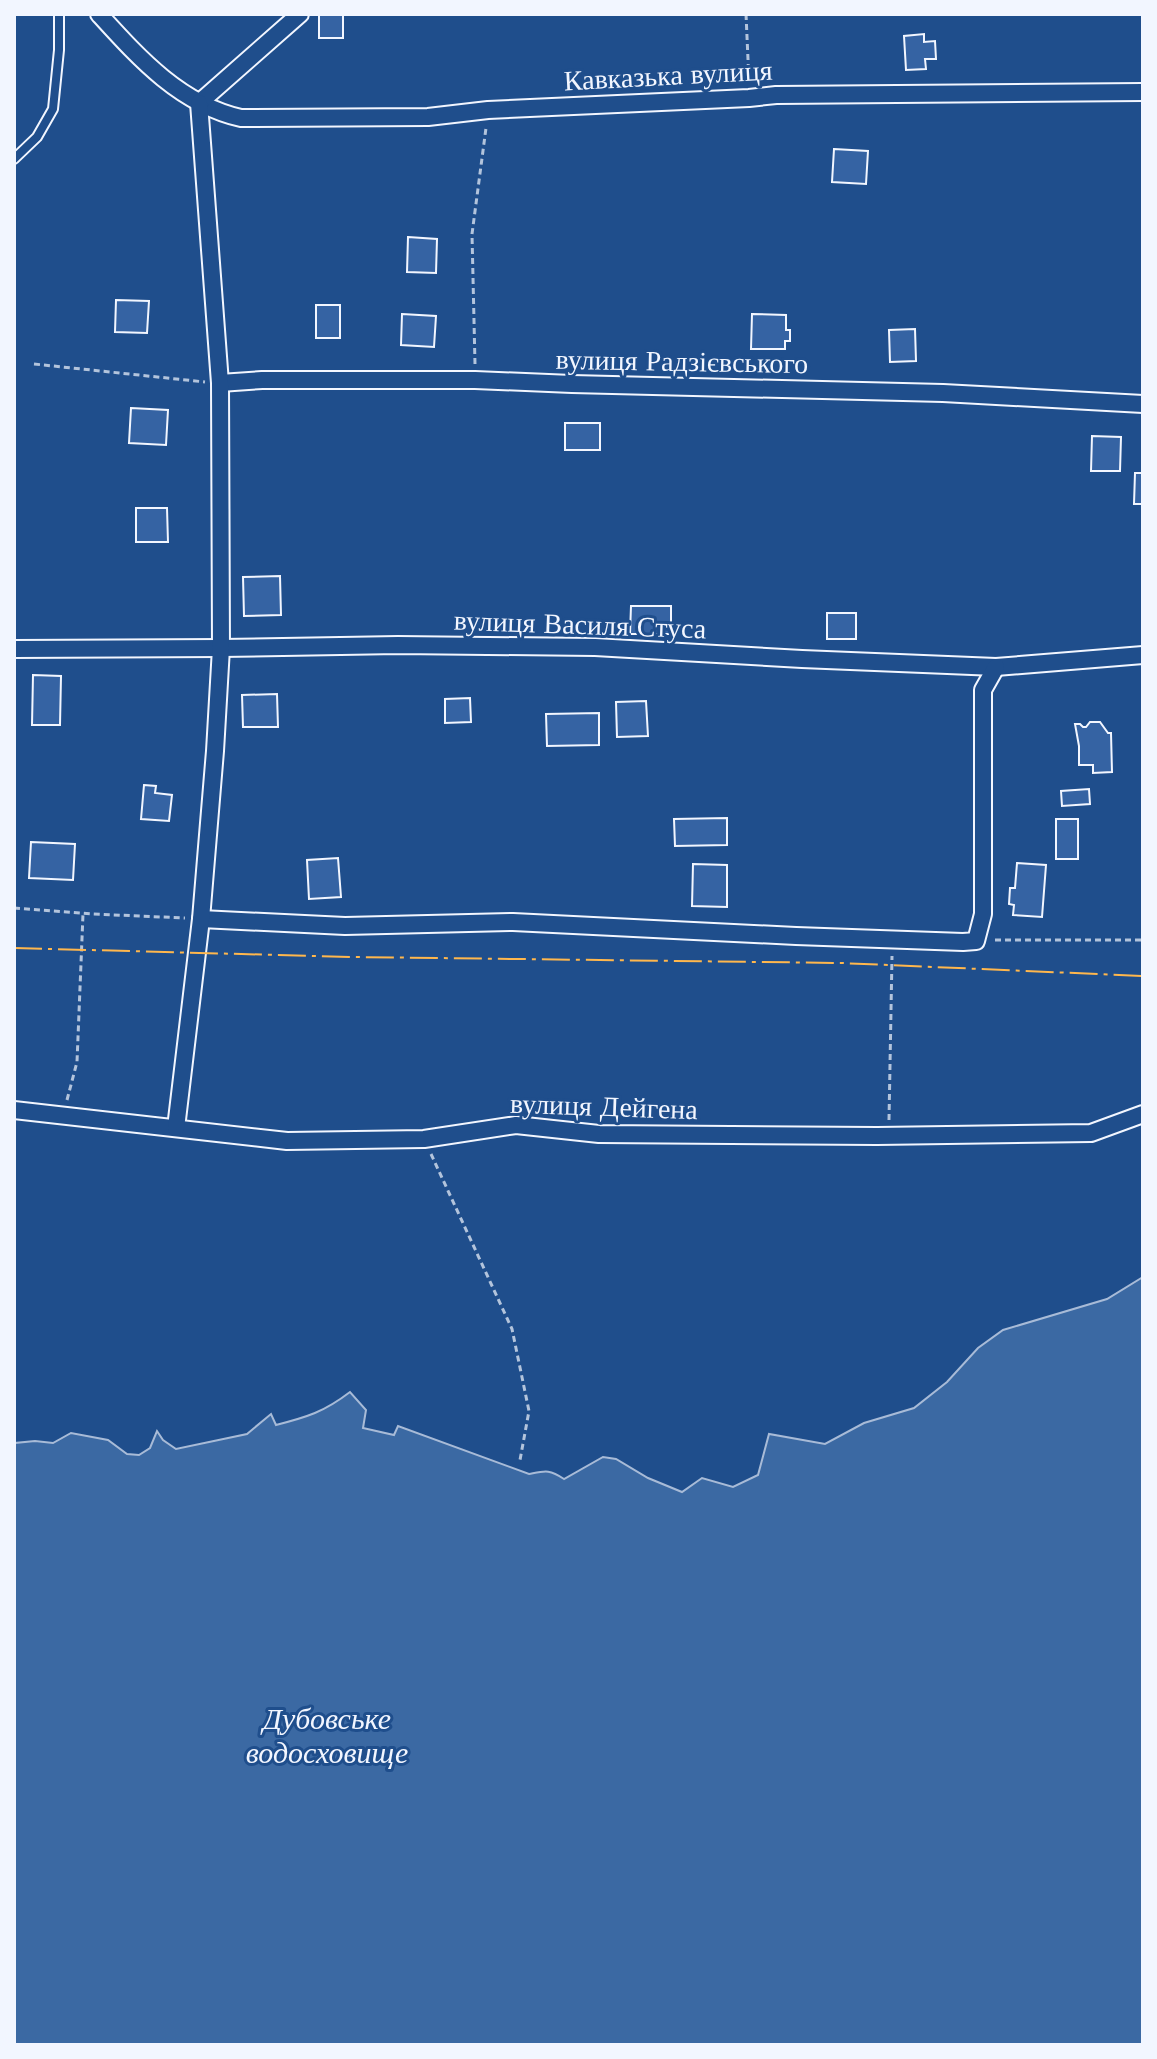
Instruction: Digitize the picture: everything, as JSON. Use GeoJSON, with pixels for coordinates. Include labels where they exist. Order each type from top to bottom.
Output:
{"type":"FeatureCollection","features":[{"type":"Feature","properties":{"kind":"street","name":"Кавказька вулиця"},"geometry":{"type":"LineString","coordinates":[[99,14],[144,64],[174,87],[219,113],[241,118],[428,117],[488,110],[776,95],[1143,92]]}},
{"type":"Feature","properties":{"kind":"street"},"geometry":{"type":"LineString","coordinates":[[176,1128],[201,919],[221,648],[220,383],[199,103],[300,14]]}},
{"type":"Feature","properties":{"kind":"street","name":"вулиця Радзієвського"},"geometry":{"type":"LineString","coordinates":[[220,383],[262,380],[475,380],[943,393],[1143,404]]}},
{"type":"Feature","properties":{"kind":"street","name":"вулиця Василя Стуса"},"geometry":{"type":"LineString","coordinates":[[14,649],[398,645],[595,647],[996,667],[1143,655]]}},
{"type":"Feature","properties":{"kind":"street"},"geometry":{"type":"LineString","coordinates":[[201,919],[345,926],[513,922],[976,941],[983,914],[983,690],[996,667]]}},
{"type":"Feature","properties":{"kind":"street","name":"вулиця Дейгена"},"geometry":{"type":"LineString","coordinates":[[14,1110],[287,1141],[424,1139],[516,1125],[599,1134],[888,1136],[1091,1133],[1143,1114]]}},
{"type":"Feature","properties":{"kind":"lane"},"geometry":{"type":"LineString","coordinates":[[14,159],[37,137],[53,109],[59,14]]}},
{"type":"Feature","properties":{"kind":"path"},"geometry":{"type":"LineString","coordinates":[[746,14],[749,98]]}},
{"type":"Feature","properties":{"kind":"path"},"geometry":{"type":"LineString","coordinates":[[475,380],[472,234],[488,110]]}},
{"type":"Feature","properties":{"kind":"path"},"geometry":{"type":"LineString","coordinates":[[34,364],[220,383]]}},
{"type":"Feature","properties":{"kind":"path"},"geometry":{"type":"LineString","coordinates":[[14,908],[201,919]]}},
{"type":"Feature","properties":{"kind":"path"},"geometry":{"type":"LineString","coordinates":[[60,1115],[70,1092],[77,1062],[83,914]]}},
{"type":"Feature","properties":{"kind":"path"},"geometry":{"type":"LineString","coordinates":[[888,1136],[892,939]]}},
{"type":"Feature","properties":{"kind":"path"},"geometry":{"type":"LineString","coordinates":[[976,941],[1143,940]]}},
{"type":"Feature","properties":{"kind":"path"},"geometry":{"type":"LineString","coordinates":[[424,1139],[512,1329],[529,1411],[520,1460]]}},
{"type":"Feature","properties":{"kind":"water","name":"Дубовське водосховище"},"geometry":{"type":"Polygon","coordinates":[[[1143,1277],[1143,2045],[14,2045],[15,1443],[53,1443],[71,1433],[108,1440],[127,1454],[139,1455],[150,1448],[157,1431],[163,1440],[176,1449],[247,1434],[271,1414],[276,1425],[306,1416],[350,1392],[366,1410],[363,1428],[394,1435],[398,1426],[529,1474],[547,1472],[564,1479],[603,1457],[616,1459],[648,1478],[682,1492],[702,1478],[733,1487],[758,1475],[769,1434],[825,1444],[864,1423],[914,1408],[947,1382],[978,1348],[1003,1330],[1107,1299],[1143,1277]]]}},
{"type":"Feature","properties":{"kind":"building"},"geometry":{"type":"Polygon","coordinates":[[[319,14],[343,14],[343,38],[319,38],[319,14]]]}},
{"type":"Feature","properties":{"kind":"building"},"geometry":{"type":"Polygon","coordinates":[[[924,34],[924,42],[935,41],[936,59],[925,59],[926,69],[906,70],[904,36],[924,34]]]}},
{"type":"Feature","properties":{"kind":"building"},"geometry":{"type":"Polygon","coordinates":[[[834,149],[868,151],[866,184],[832,182],[834,149]]]}},
{"type":"Feature","properties":{"kind":"building"},"geometry":{"type":"Polygon","coordinates":[[[408,237],[437,239],[436,273],[407,272],[408,237]]]}},
{"type":"Feature","properties":{"kind":"building"},"geometry":{"type":"Polygon","coordinates":[[[116,300],[149,301],[147,333],[115,332],[116,300]]]}},
{"type":"Feature","properties":{"kind":"building"},"geometry":{"type":"Polygon","coordinates":[[[316,305],[340,305],[340,338],[316,338],[316,305]]]}},
{"type":"Feature","properties":{"kind":"building"},"geometry":{"type":"Polygon","coordinates":[[[402,314],[436,316],[434,347],[401,345],[402,314]]]}},
{"type":"Feature","properties":{"kind":"building"},"geometry":{"type":"Polygon","coordinates":[[[752,314],[786,315],[790,341],[785,341],[785,349],[751,349],[752,314]]]}},
{"type":"Feature","properties":{"kind":"building"},"geometry":{"type":"Polygon","coordinates":[[[915,329],[916,361],[890,362],[889,330],[915,329]]]}},
{"type":"Feature","properties":{"kind":"building"},"geometry":{"type":"Polygon","coordinates":[[[131,408],[168,410],[166,445],[129,443],[131,408]]]}},
{"type":"Feature","properties":{"kind":"building"},"geometry":{"type":"Polygon","coordinates":[[[565,423],[600,423],[600,450],[565,450],[565,423]]]}},
{"type":"Feature","properties":{"kind":"building"},"geometry":{"type":"Polygon","coordinates":[[[1092,436],[1121,437],[1120,471],[1091,471],[1092,436]]]}},
{"type":"Feature","properties":{"kind":"building"},"geometry":{"type":"Polygon","coordinates":[[[1135,473],[1143,473],[1143,504],[1134,504],[1135,473]]]}},
{"type":"Feature","properties":{"kind":"building"},"geometry":{"type":"Polygon","coordinates":[[[136,508],[167,508],[168,542],[136,542],[136,508]]]}},
{"type":"Feature","properties":{"kind":"building"},"geometry":{"type":"Polygon","coordinates":[[[280,576],[281,615],[244,616],[243,577],[280,576]]]}},
{"type":"Feature","properties":{"kind":"building"},"geometry":{"type":"Polygon","coordinates":[[[631,606],[671,606],[671,634],[630,634],[631,606]]]}},
{"type":"Feature","properties":{"kind":"building"},"geometry":{"type":"Polygon","coordinates":[[[827,613],[856,613],[856,639],[827,639],[827,613]]]}},
{"type":"Feature","properties":{"kind":"building"},"geometry":{"type":"Polygon","coordinates":[[[33,675],[61,676],[60,725],[32,725],[33,675]]]}},
{"type":"Feature","properties":{"kind":"building"},"geometry":{"type":"Polygon","coordinates":[[[277,694],[278,727],[243,727],[242,695],[277,694]]]}},
{"type":"Feature","properties":{"kind":"building"},"geometry":{"type":"Polygon","coordinates":[[[470,698],[471,722],[445,723],[445,699],[470,698]]]}},
{"type":"Feature","properties":{"kind":"building"},"geometry":{"type":"Polygon","coordinates":[[[646,701],[648,736],[617,737],[616,702],[646,701]]]}},
{"type":"Feature","properties":{"kind":"building"},"geometry":{"type":"Polygon","coordinates":[[[599,713],[599,745],[547,746],[546,714],[599,713]]]}},
{"type":"Feature","properties":{"kind":"building"},"geometry":{"type":"Polygon","coordinates":[[[1090,722],[1100,722],[1111,733],[1112,772],[1093,773],[1093,765],[1079,765],[1075,724],[1086,727],[1090,722]]]}},
{"type":"Feature","properties":{"kind":"building"},"geometry":{"type":"Polygon","coordinates":[[[144,785],[156,786],[155,793],[172,795],[169,821],[141,819],[144,785]]]}},
{"type":"Feature","properties":{"kind":"building"},"geometry":{"type":"Polygon","coordinates":[[[1089,789],[1090,804],[1062,806],[1061,791],[1089,789]]]}},
{"type":"Feature","properties":{"kind":"building"},"geometry":{"type":"Polygon","coordinates":[[[727,818],[727,845],[675,846],[674,819],[727,818]]]}},
{"type":"Feature","properties":{"kind":"building"},"geometry":{"type":"Polygon","coordinates":[[[1056,819],[1078,819],[1078,859],[1056,859],[1056,819]]]}},
{"type":"Feature","properties":{"kind":"building"},"geometry":{"type":"Polygon","coordinates":[[[31,842],[75,844],[73,880],[29,878],[31,842]]]}},
{"type":"Feature","properties":{"kind":"building"},"geometry":{"type":"Polygon","coordinates":[[[338,858],[341,897],[309,899],[307,860],[338,858]]]}},
{"type":"Feature","properties":{"kind":"building"},"geometry":{"type":"Polygon","coordinates":[[[1017,863],[1046,865],[1042,917],[1013,915],[1014,905],[1009,904],[1010,888],[1015,888],[1017,863]]]}},
{"type":"Feature","properties":{"kind":"building"},"geometry":{"type":"Polygon","coordinates":[[[693,864],[727,865],[727,907],[692,906],[693,864]]]}},
{"type":"Feature","properties":{"kind":"power"},"geometry":{"type":"LineString","coordinates":[[14,948],[354,957],[841,963],[1143,976]]}}]}
